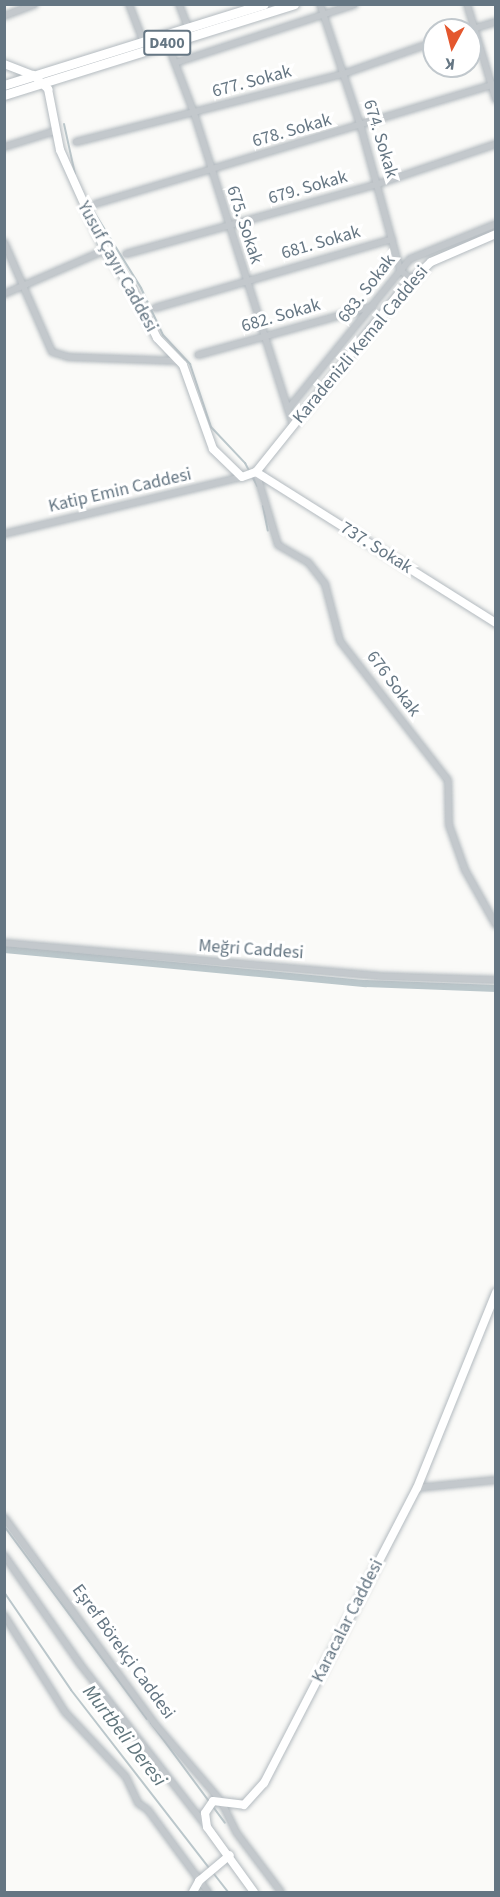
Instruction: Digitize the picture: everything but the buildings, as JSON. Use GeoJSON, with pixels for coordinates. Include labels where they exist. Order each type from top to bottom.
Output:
{"type":"FeatureCollection","features":[{"type":"Feature","properties":{"kind":"main road","name":"D400"},"geometry":{"type":"LineString","coordinates":[[166,39],[189,28],[264,4]]}},
{"type":"Feature","properties":{"kind":"main road","name":"D400"},"geometry":{"type":"LineString","coordinates":[[4,85],[36,78],[294,4]]}},
{"type":"Feature","properties":{"kind":"main road","name":"D400"},"geometry":{"type":"LineString","coordinates":[[4,95],[36,78]]}},
{"type":"Feature","properties":{"kind":"street"},"geometry":{"type":"LineString","coordinates":[[4,16],[17,7],[35,4]]}},
{"type":"Feature","properties":{"kind":"street"},"geometry":{"type":"LineString","coordinates":[[129,4],[145,46]]}},
{"type":"Feature","properties":{"kind":"street"},"geometry":{"type":"LineString","coordinates":[[179,4],[189,28]]}},
{"type":"Feature","properties":{"kind":"street","name":"674. Sokak"},"geometry":{"type":"LineString","coordinates":[[320,4],[361,127],[400,270]]}},
{"type":"Feature","properties":{"kind":"street"},"geometry":{"type":"LineString","coordinates":[[175,63],[356,4]]}},
{"type":"Feature","properties":{"kind":"street","name":"675. Sokak"},"geometry":{"type":"LineString","coordinates":[[166,39],[194,113],[293,426]]}},
{"type":"Feature","properties":{"kind":"street","name":"677. Sokak"},"geometry":{"type":"LineString","coordinates":[[76,142],[343,74],[422,46]]}},
{"type":"Feature","properties":{"kind":"street"},"geometry":{"type":"LineString","coordinates":[[482,56],[494,85],[495,100]]}},
{"type":"Feature","properties":{"kind":"street"},"geometry":{"type":"LineString","coordinates":[[4,64],[36,78]]}},
{"type":"Feature","properties":{"kind":"street","name":"Yusuf Çayır Caddesi"},"geometry":{"type":"LineString","coordinates":[[36,78],[48,89],[55,131],[74,185],[105,250],[132,288],[157,338],[179,362],[198,399],[213,449],[250,474]]}},
{"type":"Feature","properties":{"kind":"street","name":"678. Sokak"},"geometry":{"type":"LineString","coordinates":[[95,204],[361,127],[494,85]]}},
{"type":"Feature","properties":{"kind":"street"},"geometry":{"type":"LineString","coordinates":[[4,147],[55,131]]}},
{"type":"Feature","properties":{"kind":"street","name":"679. Sokak"},"geometry":{"type":"LineString","coordinates":[[126,254],[378,184],[495,144]]}},
{"type":"Feature","properties":{"kind":"street","name":"683. Sokak"},"geometry":{"type":"LineString","coordinates":[[288,409],[400,270],[426,249],[495,224]]}},
{"type":"Feature","properties":{"kind":"street","name":"Karadenizli Kemal Caddesi"},"geometry":{"type":"LineString","coordinates":[[250,474],[293,426],[412,280],[431,262],[495,234]]}},
{"type":"Feature","properties":{"kind":"street","name":"681. Sokak"},"geometry":{"type":"LineString","coordinates":[[154,308],[392,239]]}},
{"type":"Feature","properties":{"kind":"street"},"geometry":{"type":"LineString","coordinates":[[4,242],[47,344],[57,355],[179,362]]}},
{"type":"Feature","properties":{"kind":"street"},"geometry":{"type":"LineString","coordinates":[[4,294],[22,284],[105,250]]}},
{"type":"Feature","properties":{"kind":"street"},"geometry":{"type":"LineString","coordinates":[[400,270],[412,280]]}},
{"type":"Feature","properties":{"kind":"street","name":"682. Sokak"},"geometry":{"type":"LineString","coordinates":[[198,355],[373,306]]}},
{"type":"Feature","properties":{"kind":"street","name":"Katip Emin Caddesi"},"geometry":{"type":"LineString","coordinates":[[4,534],[250,474]]}},
{"type":"Feature","properties":{"kind":"street","name":"737. Sokak"},"geometry":{"type":"LineString","coordinates":[[250,474],[495,623]]}},
{"type":"Feature","properties":{"kind":"street","name":"676 Sokak"},"geometry":{"type":"LineString","coordinates":[[250,474],[278,545],[308,561],[325,584],[340,640],[448,780],[449,825],[465,870],[495,925]]}},
{"type":"Feature","properties":{"kind":"street","name":"Meğri Caddesi"},"geometry":{"type":"LineString","coordinates":[[4,943],[378,976],[495,980]]}},
{"type":"Feature","properties":{"kind":"street","name":"Karacalar Caddesi"},"geometry":{"type":"LineString","coordinates":[[214,1803],[244,1805],[264,1783],[417,1488],[495,1292]]}},
{"type":"Feature","properties":{"kind":"street"},"geometry":{"type":"LineString","coordinates":[[417,1488],[495,1480]]}},
{"type":"Feature","properties":{"kind":"street","name":"Eşref Börekçi Caddesi"},"geometry":{"type":"LineString","coordinates":[[4,1517],[281,1893]]}},
{"type":"Feature","properties":{"kind":"street"},"geometry":{"type":"LineString","coordinates":[[4,1555],[80,1664],[230,1855],[254,1893]]}},
{"type":"Feature","properties":{"kind":"street"},"geometry":{"type":"LineString","coordinates":[[4,1615],[65,1712],[126,1777],[138,1803],[148,1809],[208,1893]]}},
{"type":"Feature","properties":{"kind":"street"},"geometry":{"type":"LineString","coordinates":[[207,1827],[214,1803]]}},
{"type":"Feature","properties":{"kind":"street"},"geometry":{"type":"LineString","coordinates":[[193,1893],[199,1881],[230,1855]]}},
{"type":"Feature","properties":{"kind":"waterway"},"geometry":{"type":"LineString","coordinates":[[64,124],[75,174]]}},
{"type":"Feature","properties":{"kind":"waterway"},"geometry":{"type":"LineString","coordinates":[[89,204],[141,288],[163,335],[190,364],[211,427],[245,463],[257,486]]}},
{"type":"Feature","properties":{"kind":"waterway"},"geometry":{"type":"LineString","coordinates":[[263,506],[268,531]]}},
{"type":"Feature","properties":{"kind":"waterway"},"geometry":{"type":"LineString","coordinates":[[4,949],[365,983],[496,988]]}},
{"type":"Feature","properties":{"kind":"waterway"},"geometry":{"type":"LineString","coordinates":[[4,1526],[147,1719]]}},
{"type":"Feature","properties":{"kind":"waterway","name":"Murtbeli Deresi"},"geometry":{"type":"LineString","coordinates":[[4,1592],[71,1690],[210,1869]]}},
{"type":"Feature","properties":{"kind":"waterway"},"geometry":{"type":"LineString","coordinates":[[151,1723],[225,1823]]}},
{"type":"Feature","properties":{"kind":"waterway","name":"Murtbeli Deresi"},"geometry":{"type":"LineString","coordinates":[[214,1874],[228,1892]]}}]}
